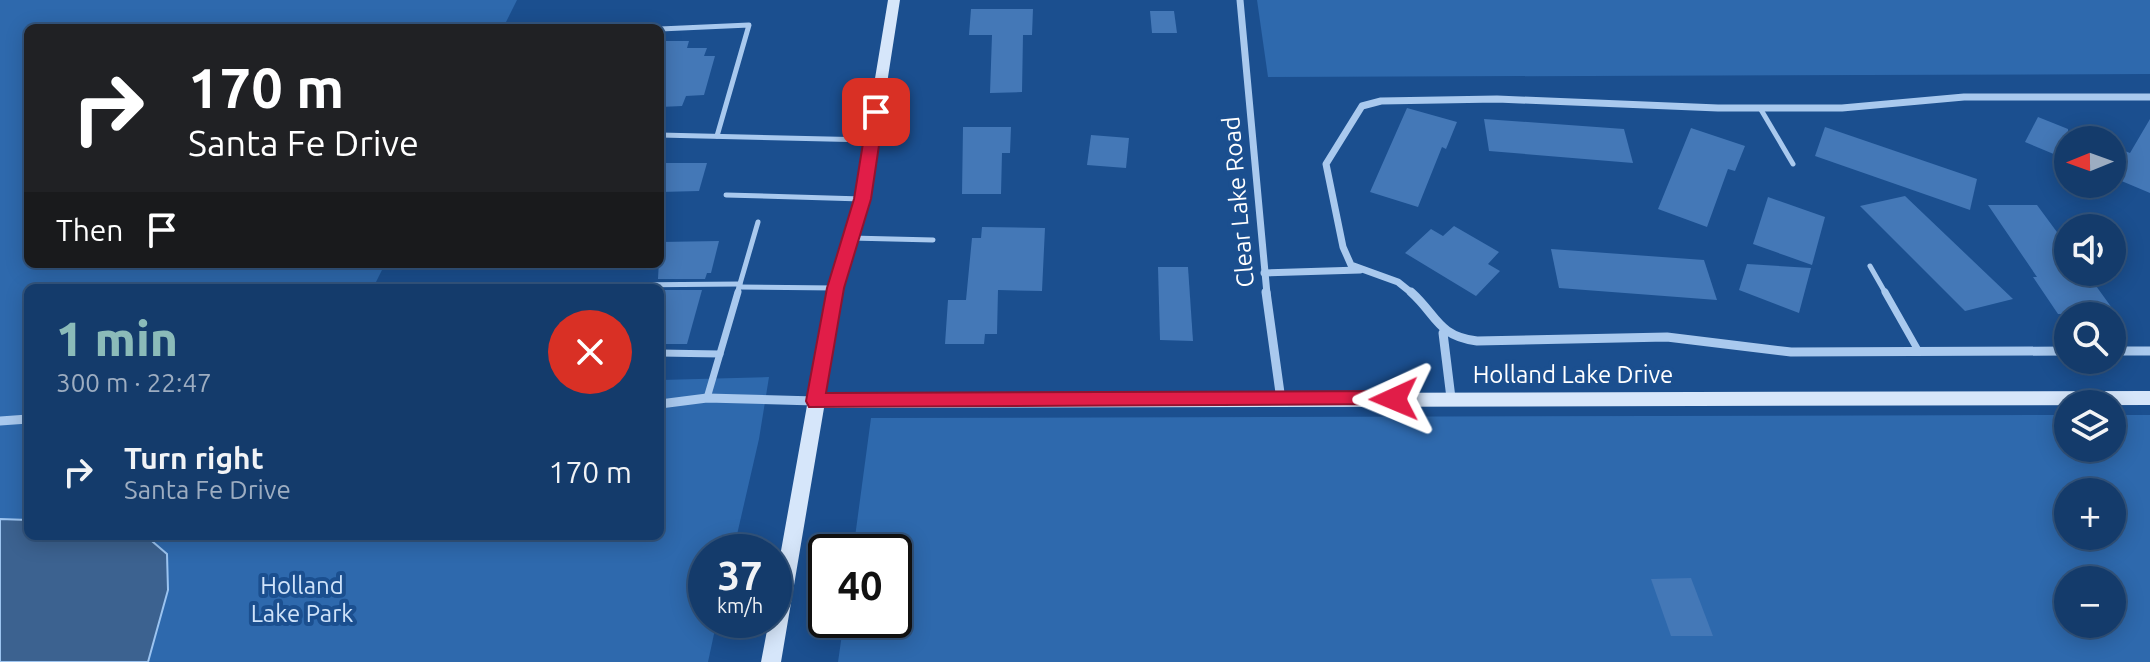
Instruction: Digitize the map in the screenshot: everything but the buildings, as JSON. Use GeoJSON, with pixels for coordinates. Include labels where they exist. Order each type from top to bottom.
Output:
{"type":"FeatureCollection","features":[{"type":"Feature","properties":{"kind":"street"},"geometry":{"type":"LineString","coordinates":[[771,662],[836,288],[862,199],[894,0]]}},
{"type":"Feature","properties":{"kind":"street","name":"Clear Lake Road"},"geometry":{"type":"LineString","coordinates":[[1240,0],[1264,273],[1281,400]]}},
{"type":"Feature","properties":{"kind":"street"},"geometry":{"type":"LineString","coordinates":[[1451,398],[1443,333],[1426,307],[1403,285],[1361,270],[1346,258],[1326,164],[1356,113],[1370,103],[1497,99],[1634,107],[1842,108],[1964,97],[2150,97]]}},
{"type":"Feature","properties":{"kind":"street"},"geometry":{"type":"LineString","coordinates":[[1264,273],[1361,270]]}},
{"type":"Feature","properties":{"kind":"street"},"geometry":{"type":"LineString","coordinates":[[1443,333],[1463,341],[1667,337],[1791,352],[2054,351]]}},
{"type":"Feature","properties":{"kind":"street"},"geometry":{"type":"LineString","coordinates":[[2126,351],[2150,351]]}},
{"type":"Feature","properties":{"kind":"street","name":"Holland Lake Drive"},"geometry":{"type":"LineString","coordinates":[[664,403],[707,398],[815,401],[2150,398]]}},
{"type":"Feature","properties":{"kind":"street"},"geometry":{"type":"LineString","coordinates":[[0,421],[24,419]]}},
{"type":"Feature","properties":{"kind":"lane"},"geometry":{"type":"LineString","coordinates":[[664,29],[749,25],[717,136]]}},
{"type":"Feature","properties":{"kind":"lane"},"geometry":{"type":"LineString","coordinates":[[1760,108],[1793,164]]}},
{"type":"Feature","properties":{"kind":"lane"},"geometry":{"type":"LineString","coordinates":[[664,135],[871,140]]}},
{"type":"Feature","properties":{"kind":"lane"},"geometry":{"type":"LineString","coordinates":[[726,195],[862,199]]}},
{"type":"Feature","properties":{"kind":"lane"},"geometry":{"type":"LineString","coordinates":[[707,398],[758,222]]}},
{"type":"Feature","properties":{"kind":"lane"},"geometry":{"type":"LineString","coordinates":[[851,238],[933,240]]}},
{"type":"Feature","properties":{"kind":"lane"},"geometry":{"type":"LineString","coordinates":[[1870,266],[1919,352]]}},
{"type":"Feature","properties":{"kind":"lane"},"geometry":{"type":"LineString","coordinates":[[664,285],[836,288]]}},
{"type":"Feature","properties":{"kind":"lane"},"geometry":{"type":"LineString","coordinates":[[664,353],[720,354]]}},
{"type":"Feature","properties":{"kind":"green space","name":"Holland Lake Park"},"geometry":{"type":"Polygon","coordinates":[[[0,0],[517,0],[505,24],[24,24],[24,268],[383,268],[375,284],[24,284],[24,540],[664,540],[664,380],[769,377],[759,439],[737,534],[688,534],[688,638],[713,638],[708,662],[0,662],[0,0]]]}},
{"type":"Feature","properties":{"kind":"green space"},"geometry":{"type":"Polygon","coordinates":[[[1257,0],[2150,0],[2150,74],[1268,77],[1257,0]]]}},
{"type":"Feature","properties":{"kind":"green space"},"geometry":{"type":"Polygon","coordinates":[[[2054,415],[2054,462],[2126,462],[2126,415],[2150,415],[2150,662],[838,662],[841,638],[912,638],[912,534],[855,534],[871,418],[2054,415]]]}},
{"type":"Feature","properties":{"kind":"shaded area"},"geometry":{"type":"Polygon","coordinates":[[[0,519],[24,520],[24,540],[151,540],[167,554],[168,590],[148,662],[0,662],[0,519]]]}},
{"type":"Feature","properties":{"kind":"route"},"geometry":{"type":"LineString","coordinates":[[876,112],[862,199],[836,288],[815,401],[1394,399]]}}]}
